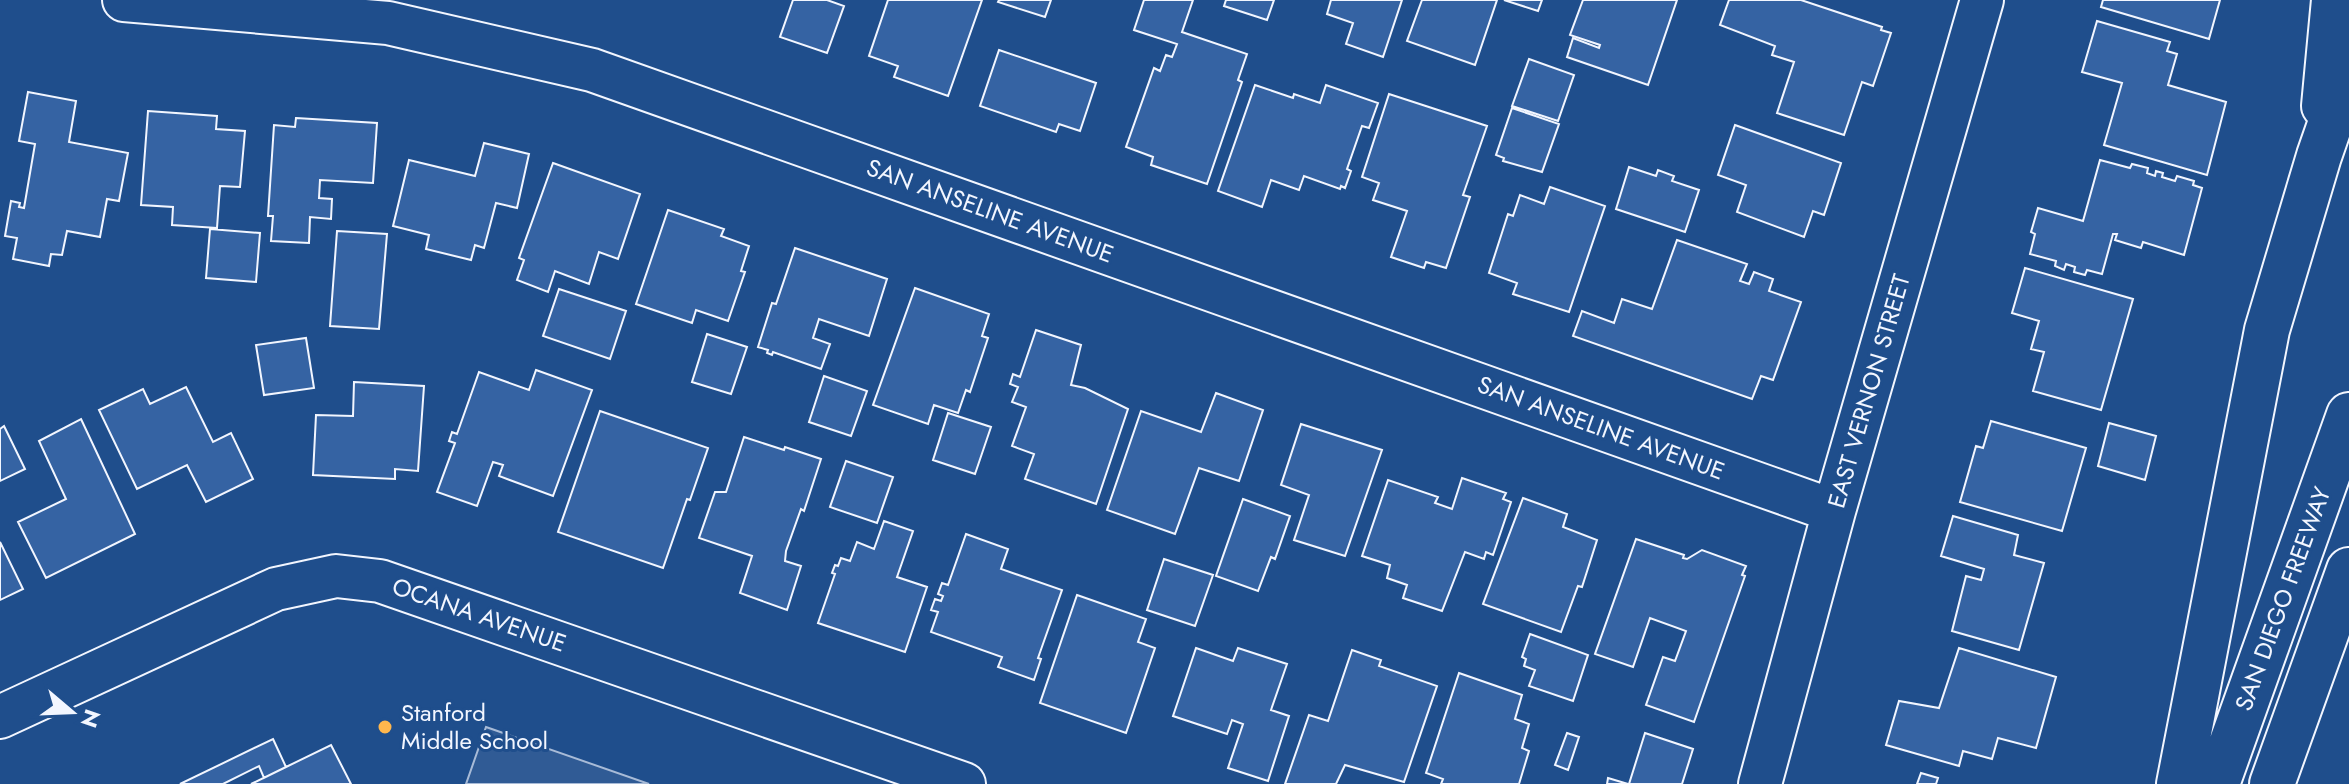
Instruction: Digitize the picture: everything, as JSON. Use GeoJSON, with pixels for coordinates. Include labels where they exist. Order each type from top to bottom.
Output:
{"type":"FeatureCollection","features":[{"type":"Feature","properties":{"kind":"highway"},"geometry":{"type":"LineString","coordinates":[[2319,156],[2334,0]]}},
{"type":"Feature","properties":{"kind":"highway"},"geometry":{"type":"LineString","coordinates":[[2179,784],[2267,330],[2319,156],[2349,70]]}},
{"type":"Feature","properties":{"kind":"highway","name":"SAN DIEGO FREEWAY"},"geometry":{"type":"LineString","coordinates":[[2217,784],[2349,415]]}},
{"type":"Feature","properties":{"kind":"highway"},"geometry":{"type":"LineString","coordinates":[[2272,784],[2349,570]]}},
{"type":"Feature","properties":{"kind":"highway"},"geometry":{"type":"LineString","coordinates":[[2302,784],[2349,654]]}},
{"type":"Feature","properties":{"kind":"street","name":"SAN ANSELINE AVENUE"},"geometry":{"type":"LineString","coordinates":[[124,0],[388,23],[592,70],[1834,511]]}},
{"type":"Feature","properties":{"kind":"street","name":"EAST VERNON STREET"},"geometry":{"type":"LineString","coordinates":[[1760,784],[1834,511],[1982,0]]}},
{"type":"Feature","properties":{"kind":"street","name":"OCANA AVENUE"},"geometry":{"type":"LineString","coordinates":[[0,717],[276,589],[336,576],[380,581],[964,784]]}},
{"type":"Feature","properties":{"kind":"shaded area"},"geometry":{"type":"Polygon","coordinates":[[[486,727],[649,784],[466,784],[486,727]]]}},
{"type":"Feature","properties":{"kind":"building"},"geometry":{"type":"Polygon","coordinates":[[[793,0],[827,0],[844,6],[827,53],[780,37],[793,0]]]}},
{"type":"Feature","properties":{"kind":"building"},"geometry":{"type":"Polygon","coordinates":[[[888,0],[982,0],[948,96],[894,77],[898,66],[869,56],[888,0]]]}},
{"type":"Feature","properties":{"kind":"building"},"geometry":{"type":"Polygon","coordinates":[[[999,0],[1051,0],[1045,17],[999,0]]]}},
{"type":"Feature","properties":{"kind":"building"},"geometry":{"type":"Polygon","coordinates":[[[1144,0],[1193,0],[1182,32],[1247,54],[1238,80],[1242,82],[1207,184],[1151,165],[1153,157],[1126,147],[1154,68],[1160,71],[1166,55],[1172,57],[1177,44],[1134,30],[1144,0]]]}},
{"type":"Feature","properties":{"kind":"building"},"geometry":{"type":"Polygon","coordinates":[[[1226,0],[1274,0],[1267,20],[1224,6],[1226,0]]]}},
{"type":"Feature","properties":{"kind":"building"},"geometry":{"type":"Polygon","coordinates":[[[1331,0],[1402,0],[1383,57],[1346,44],[1353,23],[1327,14],[1331,0]]]}},
{"type":"Feature","properties":{"kind":"building"},"geometry":{"type":"Polygon","coordinates":[[[1422,0],[1497,0],[1475,65],[1407,41],[1422,0]]]}},
{"type":"Feature","properties":{"kind":"building"},"geometry":{"type":"Polygon","coordinates":[[[1504,0],[1542,0],[1538,11],[1504,0]]]}},
{"type":"Feature","properties":{"kind":"building"},"geometry":{"type":"Polygon","coordinates":[[[1583,0],[1677,0],[1648,85],[1567,57],[1573,38],[1599,48],[1600,45],[1570,35],[1583,0]]]}},
{"type":"Feature","properties":{"kind":"building"},"geometry":{"type":"Polygon","coordinates":[[[1729,0],[1801,0],[1882,27],[1881,30],[1891,33],[1873,86],[1862,82],[1844,135],[1777,113],[1794,62],[1772,55],[1775,46],[1720,25],[1729,0]]]}},
{"type":"Feature","properties":{"kind":"building"},"geometry":{"type":"Polygon","coordinates":[[[2103,0],[2220,0],[2209,39],[2101,7],[2103,0]]]}},
{"type":"Feature","properties":{"kind":"building"},"geometry":{"type":"Polygon","coordinates":[[[2097,21],[2170,42],[2167,51],[2177,54],[2168,85],[2226,102],[2207,175],[2104,145],[2122,83],[2082,72],[2097,21]]]}},
{"type":"Feature","properties":{"kind":"building"},"geometry":{"type":"Polygon","coordinates":[[[999,50],[1096,83],[1080,131],[1059,124],[1056,132],[980,106],[999,50]]]}},
{"type":"Feature","properties":{"kind":"building"},"geometry":{"type":"Polygon","coordinates":[[[1529,59],[1574,75],[1558,121],[1512,106],[1529,59]]]}},
{"type":"Feature","properties":{"kind":"building"},"geometry":{"type":"Polygon","coordinates":[[[1255,85],[1320,103],[1326,85],[1378,103],[1369,128],[1362,126],[1347,169],[1351,171],[1345,188],[1304,176],[1299,190],[1271,180],[1262,207],[1218,191],[1255,85]]]}},
{"type":"Feature","properties":{"kind":"building"},"geometry":{"type":"Polygon","coordinates":[[[28,92],[76,101],[69,142],[128,153],[119,201],[107,199],[100,237],[67,231],[62,255],[51,254],[49,266],[13,259],[17,238],[5,236],[11,201],[20,203],[19,207],[24,208],[35,144],[19,141],[28,92]]]}},
{"type":"Feature","properties":{"kind":"building"},"geometry":{"type":"Polygon","coordinates":[[[1389,94],[1487,126],[1463,195],[1470,197],[1446,268],[1426,262],[1424,268],[1391,257],[1407,211],[1373,200],[1379,183],[1362,177],[1389,94]]]}},
{"type":"Feature","properties":{"kind":"building"},"geometry":{"type":"Polygon","coordinates":[[[1512,108],[1559,124],[1542,172],[1503,161],[1504,158],[1496,155],[1512,108]]]}},
{"type":"Feature","properties":{"kind":"building"},"geometry":{"type":"Polygon","coordinates":[[[148,111],[217,116],[216,129],[245,131],[240,187],[220,186],[217,228],[172,225],[173,207],[141,205],[148,111]]]}},
{"type":"Feature","properties":{"kind":"building"},"geometry":{"type":"Polygon","coordinates":[[[296,118],[377,123],[373,183],[320,180],[319,198],[332,199],[331,219],[310,217],[309,243],[271,241],[273,216],[268,216],[274,125],[295,127],[296,118]]]}},
{"type":"Feature","properties":{"kind":"building"},"geometry":{"type":"Polygon","coordinates":[[[1735,125],[1841,163],[1824,215],[1813,211],[1804,237],[1737,212],[1746,185],[1718,175],[1735,125]]]}},
{"type":"Feature","properties":{"kind":"building"},"geometry":{"type":"Polygon","coordinates":[[[484,143],[529,154],[517,208],[496,203],[484,248],[475,245],[471,260],[426,249],[429,235],[393,226],[409,160],[475,176],[484,143]]]}},
{"type":"Feature","properties":{"kind":"building"},"geometry":{"type":"Polygon","coordinates":[[[2100,160],[2130,168],[2132,164],[2148,168],[2147,173],[2155,176],[2156,171],[2163,173],[2162,177],[2175,181],[2177,176],[2194,181],[2193,185],[2202,188],[2184,255],[2143,242],[2141,248],[2115,240],[2117,234],[2113,234],[2102,274],[2087,270],[2085,275],[2074,272],[2075,267],[2066,264],[2064,270],[2055,266],[2056,261],[2030,254],[2035,234],[2031,232],[2038,208],[2083,221],[2100,160]]]}},
{"type":"Feature","properties":{"kind":"building"},"geometry":{"type":"Polygon","coordinates":[[[553,163],[640,194],[618,259],[599,252],[589,284],[555,271],[548,292],[517,280],[524,260],[519,258],[553,163]]]}},
{"type":"Feature","properties":{"kind":"building"},"geometry":{"type":"Polygon","coordinates":[[[1629,167],[1656,176],[1658,170],[1674,176],[1672,181],[1699,190],[1685,232],[1616,209],[1629,167]]]}},
{"type":"Feature","properties":{"kind":"building"},"geometry":{"type":"Polygon","coordinates":[[[1550,187],[1605,206],[1569,312],[1513,294],[1517,283],[1489,273],[1508,214],[1513,216],[1520,195],[1544,204],[1550,187]]]}},
{"type":"Feature","properties":{"kind":"building"},"geometry":{"type":"Polygon","coordinates":[[[668,210],[724,229],[721,236],[749,246],[741,271],[745,272],[728,321],[696,310],[692,323],[636,304],[668,210]]]}},
{"type":"Feature","properties":{"kind":"building"},"geometry":{"type":"Polygon","coordinates":[[[210,229],[260,233],[256,282],[206,278],[210,229]]]}},
{"type":"Feature","properties":{"kind":"building"},"geometry":{"type":"Polygon","coordinates":[[[337,231],[387,234],[379,329],[330,326],[337,231]]]}},
{"type":"Feature","properties":{"kind":"building"},"geometry":{"type":"Polygon","coordinates":[[[1677,240],[1747,264],[1740,281],[1749,284],[1754,272],[1773,279],[1769,291],[1801,302],[1773,380],[1761,376],[1752,399],[1573,336],[1582,311],[1614,323],[1622,299],[1652,309],[1677,240]]]}},
{"type":"Feature","properties":{"kind":"building"},"geometry":{"type":"Polygon","coordinates":[[[795,248],[887,279],[869,336],[819,319],[813,338],[830,344],[821,369],[773,352],[772,355],[758,347],[795,248]]]}},
{"type":"Feature","properties":{"kind":"building"},"geometry":{"type":"Polygon","coordinates":[[[2025,268],[2133,299],[2101,410],[2033,391],[2044,352],[2031,349],[2039,321],[2012,313],[2025,268]]]}},
{"type":"Feature","properties":{"kind":"building"},"geometry":{"type":"Polygon","coordinates":[[[915,288],[989,314],[982,336],[988,338],[970,392],[966,390],[958,413],[934,405],[928,424],[873,405],[915,288]]]}},
{"type":"Feature","properties":{"kind":"building"},"geometry":{"type":"Polygon","coordinates":[[[559,289],[626,311],[610,359],[543,336],[559,289]]]}},
{"type":"Feature","properties":{"kind":"building"},"geometry":{"type":"Polygon","coordinates":[[[1036,330],[1081,345],[1071,385],[1085,388],[1128,409],[1096,504],[1025,479],[1034,454],[1012,446],[1026,407],[1012,402],[1018,387],[1010,384],[1013,374],[1020,377],[1036,330]]]}},
{"type":"Feature","properties":{"kind":"building"},"geometry":{"type":"Polygon","coordinates":[[[707,334],[747,347],[731,394],[692,382],[707,334]]]}},
{"type":"Feature","properties":{"kind":"building"},"geometry":{"type":"Polygon","coordinates":[[[306,338],[314,388],[264,395],[256,345],[306,338]]]}},
{"type":"Feature","properties":{"kind":"building"},"geometry":{"type":"Polygon","coordinates":[[[536,370],[592,390],[553,496],[499,476],[503,465],[493,462],[477,506],[437,492],[455,443],[449,441],[452,432],[457,434],[479,372],[529,390],[536,370]]]}},
{"type":"Feature","properties":{"kind":"building"},"geometry":{"type":"Polygon","coordinates":[[[824,376],[867,391],[851,436],[809,422],[824,376]]]}},
{"type":"Feature","properties":{"kind":"building"},"geometry":{"type":"Polygon","coordinates":[[[354,382],[424,386],[418,471],[395,469],[395,479],[313,475],[316,415],[353,416],[354,382]]]}},
{"type":"Feature","properties":{"kind":"building"},"geometry":{"type":"Polygon","coordinates":[[[186,387],[213,442],[231,433],[253,479],[206,502],[187,465],[137,489],[99,410],[143,389],[150,404],[186,387]]]}},
{"type":"Feature","properties":{"kind":"building"},"geometry":{"type":"Polygon","coordinates":[[[1216,393],[1263,410],[1239,481],[1199,468],[1175,534],[1107,510],[1141,411],[1201,432],[1216,393]]]}},
{"type":"Feature","properties":{"kind":"building"},"geometry":{"type":"Polygon","coordinates":[[[600,411],[708,448],[663,568],[558,532],[600,411]]]}},
{"type":"Feature","properties":{"kind":"building"},"geometry":{"type":"Polygon","coordinates":[[[948,413],[991,427],[975,474],[933,460],[948,413]]]}},
{"type":"Feature","properties":{"kind":"building"},"geometry":{"type":"Polygon","coordinates":[[[81,419],[135,534],[46,578],[18,522],[66,499],[39,441],[81,419]]]}},
{"type":"Feature","properties":{"kind":"building"},"geometry":{"type":"Polygon","coordinates":[[[1991,421],[2086,448],[2062,531],[1960,502],[1976,446],[1983,448],[1991,421]]]}},
{"type":"Feature","properties":{"kind":"building"},"geometry":{"type":"Polygon","coordinates":[[[2109,423],[2156,436],[2145,480],[2098,466],[2109,423]]]}},
{"type":"Feature","properties":{"kind":"building"},"geometry":{"type":"Polygon","coordinates":[[[1301,424],[1382,450],[1345,556],[1294,540],[1309,495],[1281,485],[1301,424]]]}},
{"type":"Feature","properties":{"kind":"building"},"geometry":{"type":"Polygon","coordinates":[[[4,426],[25,469],[0,481],[0,429],[4,426]]]}},
{"type":"Feature","properties":{"kind":"building"},"geometry":{"type":"Polygon","coordinates":[[[744,437],[821,459],[804,511],[801,509],[786,551],[785,561],[801,566],[787,610],[740,593],[752,556],[699,538],[715,492],[726,492],[744,437]]]}},
{"type":"Feature","properties":{"kind":"building"},"geometry":{"type":"Polygon","coordinates":[[[846,461],[893,477],[877,523],[830,507],[846,461]]]}},
{"type":"Feature","properties":{"kind":"building"},"geometry":{"type":"Polygon","coordinates":[[[1462,478],[1506,493],[1503,499],[1511,502],[1493,555],[1486,552],[1484,559],[1465,552],[1442,611],[1403,598],[1407,585],[1387,578],[1390,565],[1362,556],[1388,480],[1438,497],[1435,503],[1452,509],[1462,478]]]}},
{"type":"Feature","properties":{"kind":"building"},"geometry":{"type":"Polygon","coordinates":[[[1523,498],[1567,514],[1563,527],[1597,540],[1582,587],[1578,586],[1561,632],[1483,604],[1523,498]]]}},
{"type":"Feature","properties":{"kind":"building"},"geometry":{"type":"Polygon","coordinates":[[[1243,499],[1290,516],[1275,559],[1271,557],[1258,591],[1216,576],[1243,499]]]}},
{"type":"Feature","properties":{"kind":"building"},"geometry":{"type":"Polygon","coordinates":[[[1953,516],[2018,535],[2014,555],[2044,563],[2019,650],[1952,631],[1966,576],[1981,580],[1984,569],[1941,556],[1953,516]]]}},
{"type":"Feature","properties":{"kind":"building"},"geometry":{"type":"Polygon","coordinates":[[[884,521],[913,531],[897,577],[927,587],[905,652],[818,623],[835,574],[832,573],[835,565],[838,566],[841,558],[850,561],[857,542],[874,549],[884,521]]]}},
{"type":"Feature","properties":{"kind":"building"},"geometry":{"type":"Polygon","coordinates":[[[966,534],[1008,549],[1001,569],[1062,590],[1038,658],[1041,659],[1034,680],[998,667],[1002,657],[931,632],[938,612],[931,610],[935,599],[941,601],[943,596],[938,594],[942,583],[948,585],[966,534]]]}},
{"type":"Feature","properties":{"kind":"building"},"geometry":{"type":"Polygon","coordinates":[[[1636,539],[1684,555],[1683,558],[1687,559],[1702,550],[1746,566],[1694,722],[1646,705],[1663,657],[1675,661],[1686,631],[1650,618],[1633,667],[1595,654],[1636,539]]]}},
{"type":"Feature","properties":{"kind":"building"},"geometry":{"type":"Polygon","coordinates":[[[0,542],[23,589],[0,600],[0,542]]]}},
{"type":"Feature","properties":{"kind":"building"},"geometry":{"type":"Polygon","coordinates":[[[1164,559],[1213,575],[1195,626],[1147,610],[1164,559]]]}},
{"type":"Feature","properties":{"kind":"building"},"geometry":{"type":"Polygon","coordinates":[[[1077,595],[1146,619],[1138,642],[1155,648],[1126,733],[1040,703],[1077,595]]]}},
{"type":"Feature","properties":{"kind":"building"},"geometry":{"type":"Polygon","coordinates":[[[1530,634],[1588,655],[1573,701],[1529,686],[1535,670],[1524,666],[1526,659],[1522,657],[1530,634]]]}},
{"type":"Feature","properties":{"kind":"building"},"geometry":{"type":"Polygon","coordinates":[[[1196,648],[1233,661],[1238,648],[1287,664],[1271,710],[1289,716],[1268,781],[1228,768],[1243,724],[1232,720],[1227,734],[1173,716],[1196,648]]]}},
{"type":"Feature","properties":{"kind":"building"},"geometry":{"type":"Polygon","coordinates":[[[1959,648],[2056,677],[2036,748],[1998,738],[1992,759],[1963,751],[1959,766],[1886,745],[1899,701],[1939,708],[1959,648]]]}},
{"type":"Feature","properties":{"kind":"building"},"geometry":{"type":"Polygon","coordinates":[[[1352,650],[1381,660],[1379,666],[1437,686],[1404,782],[1345,765],[1336,784],[1285,784],[1309,715],[1328,721],[1352,650]]]}},
{"type":"Feature","properties":{"kind":"building"},"geometry":{"type":"Polygon","coordinates":[[[1459,673],[1522,695],[1515,719],[1529,724],[1522,748],[1529,751],[1519,784],[1441,784],[1443,779],[1426,773],[1459,673]]]}},
{"type":"Feature","properties":{"kind":"building"},"geometry":{"type":"Polygon","coordinates":[[[1567,733],[1579,737],[1568,770],[1555,765],[1567,733]]]}},
{"type":"Feature","properties":{"kind":"building"},"geometry":{"type":"Polygon","coordinates":[[[1645,733],[1693,749],[1682,784],[1629,784],[1645,733]]]}},
{"type":"Feature","properties":{"kind":"building"},"geometry":{"type":"Polygon","coordinates":[[[273,739],[286,767],[264,778],[259,766],[223,784],[180,784],[273,739]]]}},
{"type":"Feature","properties":{"kind":"building"},"geometry":{"type":"Polygon","coordinates":[[[331,745],[351,784],[251,784],[286,767],[331,745]]]}},
{"type":"Feature","properties":{"kind":"building"},"geometry":{"type":"Polygon","coordinates":[[[1921,773],[1938,778],[1936,784],[1917,784],[1921,773]]]}},
{"type":"Feature","properties":{"kind":"building"},"geometry":{"type":"Polygon","coordinates":[[[1608,778],[1628,784],[1607,784],[1608,778]]]}},
{"type":"Feature","properties":{"kind":"place","name":"Stanford Middle School"},"geometry":{"type":"Point","coordinates":[385,727]}}]}
